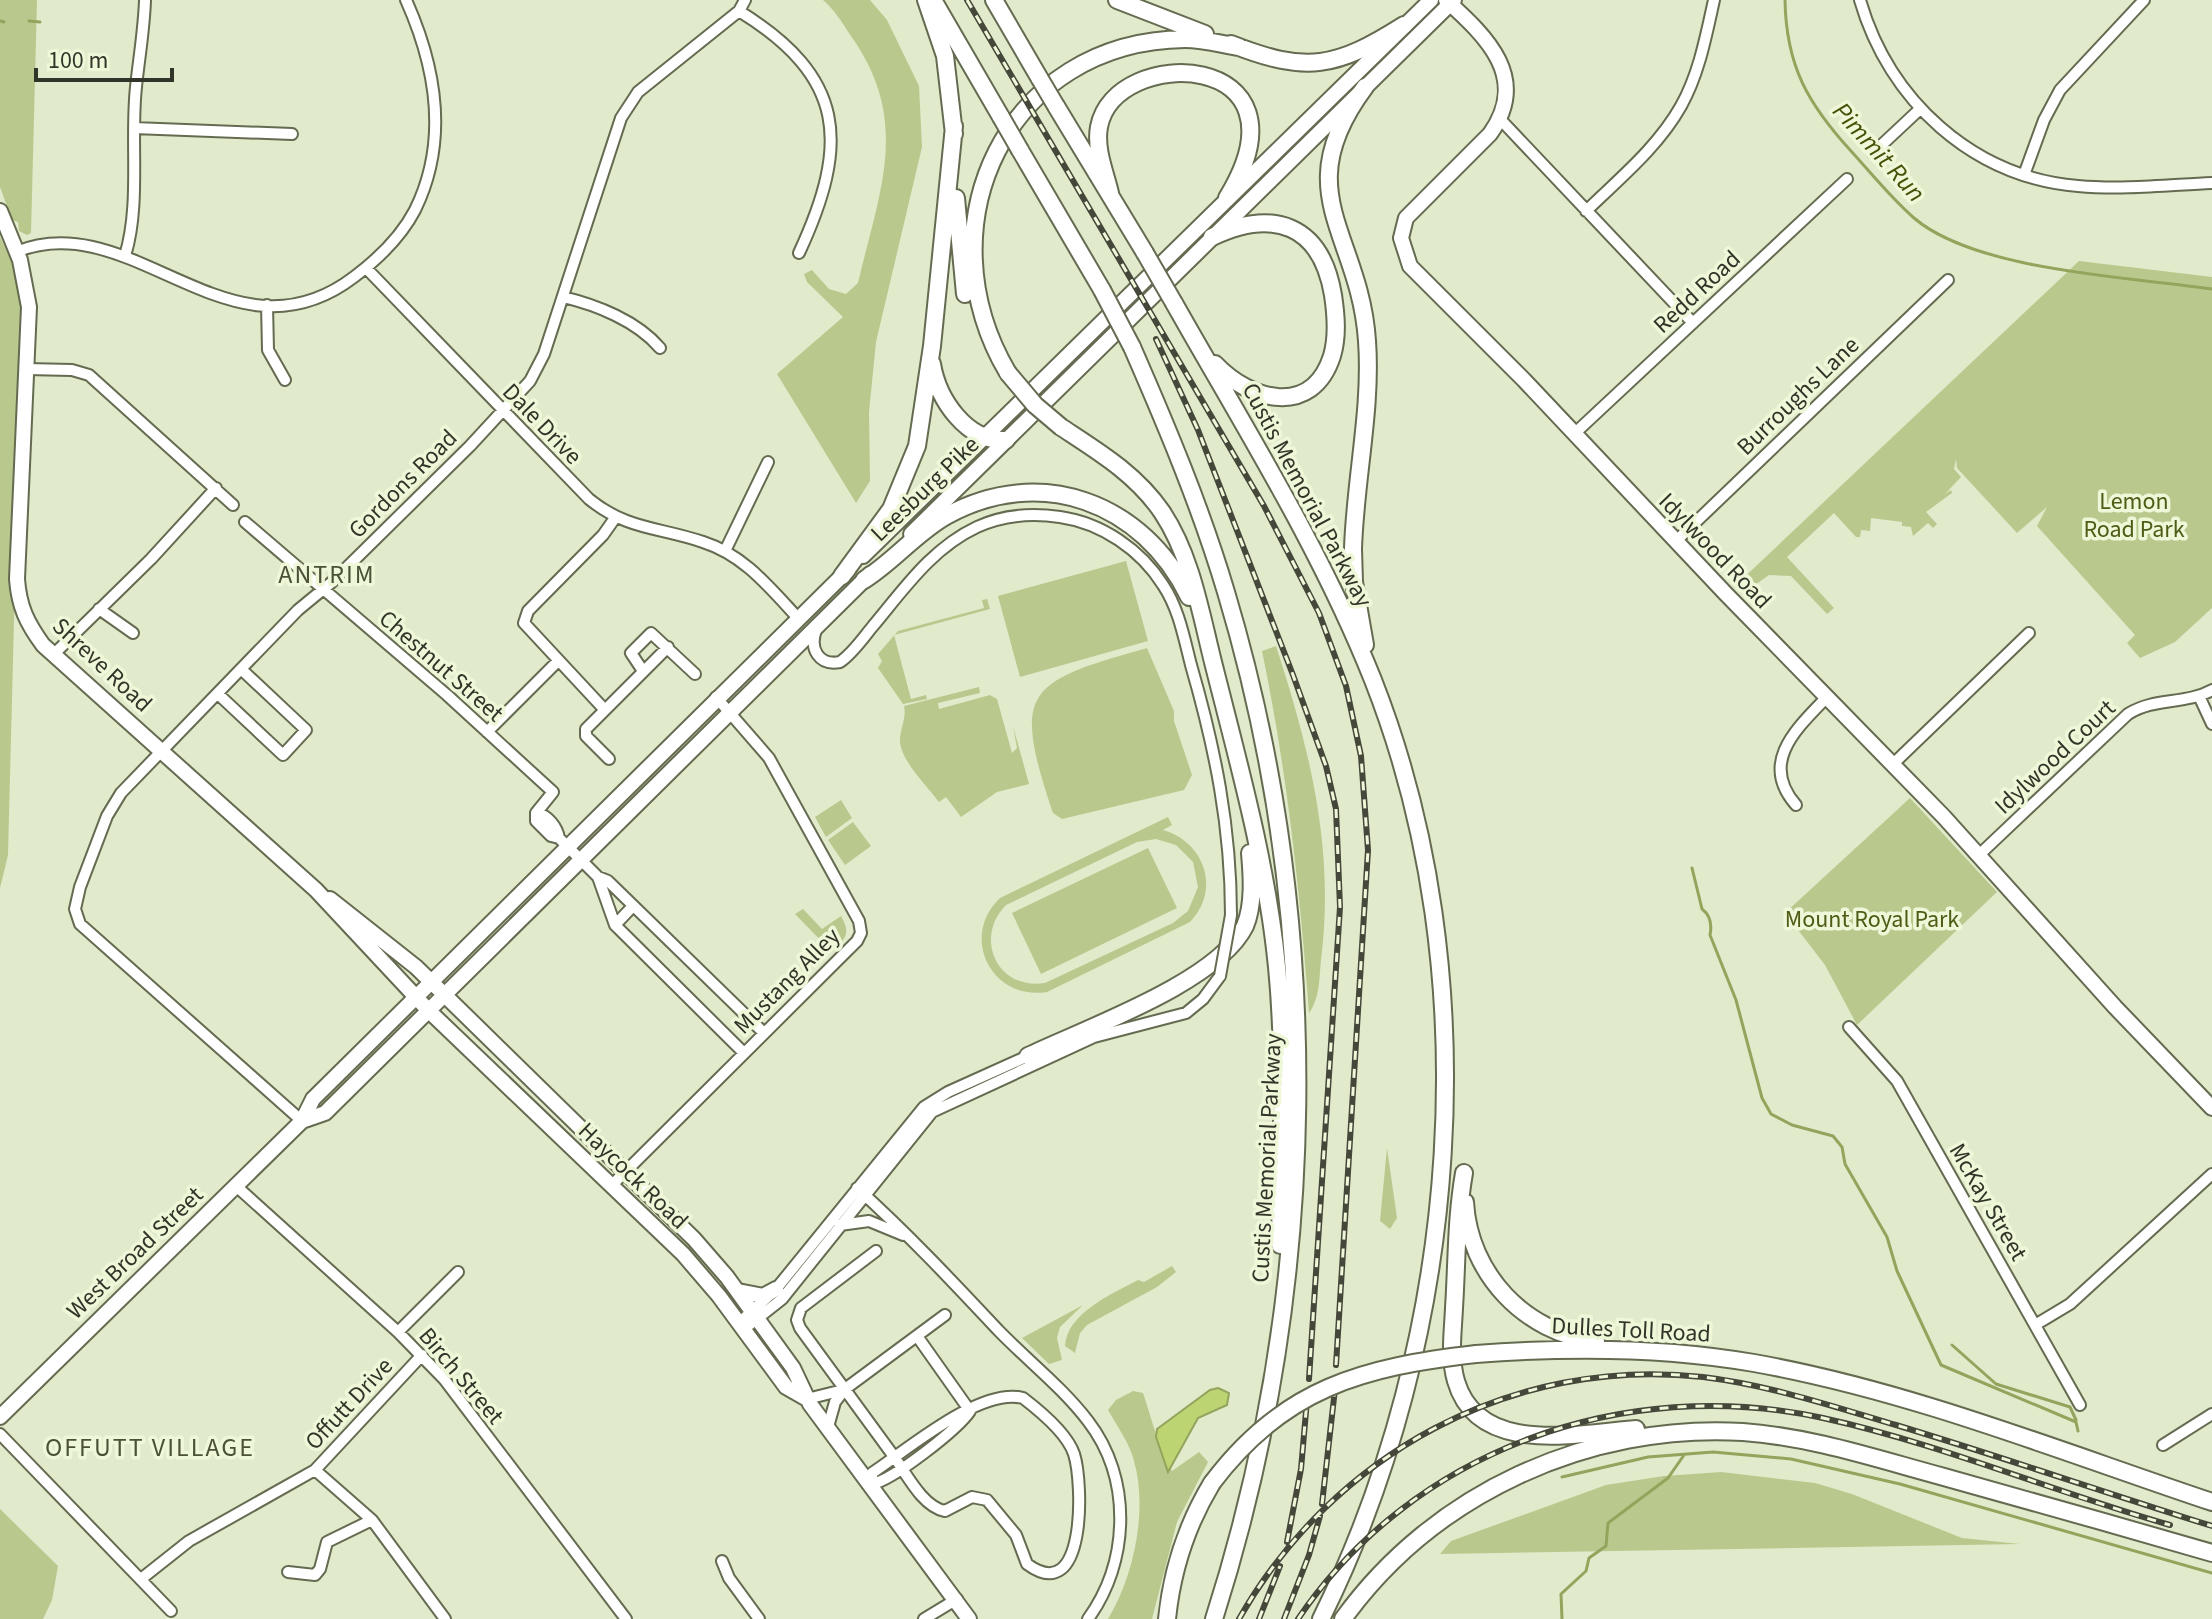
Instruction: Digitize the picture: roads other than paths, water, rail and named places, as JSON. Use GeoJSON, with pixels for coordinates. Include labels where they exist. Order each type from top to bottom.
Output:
{"type":"FeatureCollection","features":[{"type":"Feature","properties":{"kind":"highway"},"geometry":{"type":"LineString","coordinates":[[926,0],[945,56],[954,126],[957,230],[964,291],[972,317],[988,346],[1035,405],[1061,427],[1128,473],[1164,516],[1185,559],[1244,784],[1274,942],[1280,1019],[1279,1264],[1268,1371],[1267,1419]]}},
{"type":"Feature","properties":{"kind":"highway","name":"Custis Memorial Parkway"},"geometry":{"type":"LineString","coordinates":[[933,0],[1132,347],[1190,487],[1226,592],[1264,743],[1285,870],[1296,1001],[1297,1124],[1281,1333],[1267,1419],[1245,1513],[1214,1619]]}},
{"type":"Feature","properties":{"kind":"highway","name":"Custis Memorial Parkway"},"geometry":{"type":"LineString","coordinates":[[994,0],[1145,253],[1310,542],[1373,682],[1402,768],[1422,854],[1436,946],[1442,1034],[1443,1079],[1435,1236],[1415,1349],[1381,1474],[1321,1619]]}},
{"type":"Feature","properties":{"kind":"highway"},"geometry":{"type":"LineString","coordinates":[[1117,0],[1281,60],[1334,62],[1366,50],[1404,25]]}},
{"type":"Feature","properties":{"kind":"highway"},"geometry":{"type":"LineString","coordinates":[[1005,367],[978,307],[972,240],[989,169],[1021,116],[1067,75],[1114,51],[1182,39],[1239,47]]}},
{"type":"Feature","properties":{"kind":"highway"},"geometry":{"type":"LineString","coordinates":[[1110,193],[1098,140],[1101,120],[1112,98],[1136,81],[1191,74],[1229,87],[1250,114],[1251,151],[1227,198]]}},
{"type":"Feature","properties":{"kind":"highway"},"geometry":{"type":"LineString","coordinates":[[1365,87],[1345,114],[1333,140],[1326,176],[1330,209],[1360,292],[1367,341],[1353,549],[1357,608],[1373,682]]}},
{"type":"Feature","properties":{"kind":"highway"},"geometry":{"type":"LineString","coordinates":[[842,576],[891,509],[911,465],[932,346],[954,126]]}},
{"type":"Feature","properties":{"kind":"highway"},"geometry":{"type":"LineString","coordinates":[[1198,346],[1239,386],[1276,398],[1299,393],[1319,380],[1334,345],[1335,310],[1326,266],[1303,235],[1283,225],[1250,222],[1212,237]]}},
{"type":"Feature","properties":{"kind":"highway"},"geometry":{"type":"LineString","coordinates":[[932,346],[934,373],[944,397],[963,423],[984,439],[1006,440]]}},
{"type":"Feature","properties":{"kind":"highway"},"geometry":{"type":"LineString","coordinates":[[864,580],[893,562],[935,523],[969,505],[1016,493],[1067,496],[1118,515],[1158,547],[1190,600],[1213,663]]}},
{"type":"Feature","properties":{"kind":"highway"},"geometry":{"type":"LineString","coordinates":[[1028,1056],[1192,978],[1230,948],[1243,929],[1250,906],[1244,784]]}},
{"type":"Feature","properties":{"kind":"highway"},"geometry":{"type":"LineString","coordinates":[[1664,1352],[1627,1343],[1562,1335],[1516,1306],[1499,1289],[1478,1255],[1466,1217],[1464,1173],[1456,1218],[1452,1351],[1456,1380],[1473,1411],[1499,1428],[1537,1436],[1679,1426],[1833,1446],[2212,1553]]}},
{"type":"Feature","properties":{"kind":"highway","name":"Dulles Toll Road"},"geometry":{"type":"LineString","coordinates":[[1167,1619],[1178,1556],[1194,1515],[1212,1483],[1269,1422],[1323,1388],[1379,1369],[1476,1354],[1532,1350],[1664,1352],[1751,1363],[1860,1387],[2212,1502]]}},
{"type":"Feature","properties":{"kind":"highway"},"geometry":{"type":"LineString","coordinates":[[1343,1619],[1382,1570],[1419,1536],[1473,1499],[1518,1475],[1615,1442],[1675,1434],[1741,1432]]}},
{"type":"Feature","properties":{"kind":"main road","name":"Leesburg Pike"},"geometry":{"type":"LineString","coordinates":[[415,995],[563,842],[984,439],[1431,0]]}},
{"type":"Feature","properties":{"kind":"main road","name":"Leesburg Pike"},"geometry":{"type":"LineString","coordinates":[[429,1011],[1450,1]]}},
{"type":"Feature","properties":{"kind":"main road"},"geometry":{"type":"LineString","coordinates":[[1450,1],[1486,39],[1499,59],[1506,97],[1500,119]]}},
{"type":"Feature","properties":{"kind":"main road","name":"Idylwood Road"},"geometry":{"type":"LineString","coordinates":[[1500,119],[1490,134],[1411,210],[1402,228],[1402,249],[1410,266],[1979,855],[2115,1007],[2212,1108]]}},
{"type":"Feature","properties":{"kind":"main road","name":"Shreve Road"},"geometry":{"type":"LineString","coordinates":[[0,211],[29,297],[18,598],[31,629],[54,654],[316,890],[415,995]]}},
{"type":"Feature","properties":{"kind":"main road","name":"Shreve Road"},"geometry":{"type":"LineString","coordinates":[[316,890],[356,917],[429,980],[444,997]]}},
{"type":"Feature","properties":{"kind":"main road","name":"West Broad Street"},"geometry":{"type":"LineString","coordinates":[[0,1417],[302,1121],[313,1099],[415,995]]}},
{"type":"Feature","properties":{"kind":"main road","name":"Haycock Road"},"geometry":{"type":"LineString","coordinates":[[415,995],[683,1254],[742,1326],[786,1387],[807,1399]]}},
{"type":"Feature","properties":{"kind":"main road","name":"Haycock Road"},"geometry":{"type":"LineString","coordinates":[[444,997],[694,1239],[738,1291],[793,1368],[807,1399],[969,1619]]}},
{"type":"Feature","properties":{"kind":"main road","name":"West Broad Street"},"geometry":{"type":"LineString","coordinates":[[302,1121],[325,1113],[429,1011]]}},
{"type":"Feature","properties":{"kind":"main road"},"geometry":{"type":"LineString","coordinates":[[738,1291],[763,1296],[776,1289]]}},
{"type":"Feature","properties":{"kind":"street"},"geometry":{"type":"LineString","coordinates":[[125,256],[131,230],[134,128],[145,0]]}},
{"type":"Feature","properties":{"kind":"street"},"geometry":{"type":"LineString","coordinates":[[16,252],[42,242],[65,240],[125,256],[205,294],[267,305],[316,297],[348,282],[366,268],[411,217],[433,152],[436,115],[432,71],[406,0]]}},
{"type":"Feature","properties":{"kind":"street","name":"Gordons Road"},"geometry":{"type":"LineString","coordinates":[[302,1121],[102,945],[77,917],[80,887],[107,816],[121,793],[162,750],[502,411],[536,372],[614,134],[628,105],[662,71],[739,11],[745,0]]}},
{"type":"Feature","properties":{"kind":"street"},"geometry":{"type":"LineString","coordinates":[[1586,211],[1646,153],[1683,104],[1699,62],[1714,0]]}},
{"type":"Feature","properties":{"kind":"street"},"geometry":{"type":"LineString","coordinates":[[1860,0],[1881,55],[1920,109],[1957,142],[2024,175],[2079,187],[2212,183]]}},
{"type":"Feature","properties":{"kind":"street"},"geometry":{"type":"LineString","coordinates":[[2024,175],[2044,120],[2060,90],[2144,0]]}},
{"type":"Feature","properties":{"kind":"street"},"geometry":{"type":"LineString","coordinates":[[739,11],[776,36],[809,68],[827,107],[827,166],[812,226],[799,253]]}},
{"type":"Feature","properties":{"kind":"street"},"geometry":{"type":"LineString","coordinates":[[1873,153],[1920,109]]}},
{"type":"Feature","properties":{"kind":"street"},"geometry":{"type":"LineString","coordinates":[[1500,119],[1693,323]]}},
{"type":"Feature","properties":{"kind":"street"},"geometry":{"type":"LineString","coordinates":[[134,128],[292,134]]}},
{"type":"Feature","properties":{"kind":"street","name":"Redd Road"},"geometry":{"type":"LineString","coordinates":[[1574,434],[1847,179]]}},
{"type":"Feature","properties":{"kind":"street","name":"Dale Drive"},"geometry":{"type":"LineString","coordinates":[[366,268],[583,494],[615,518],[644,529],[702,541],[725,551],[753,571],[798,618]]}},
{"type":"Feature","properties":{"kind":"street","name":"Burroughs Lane"},"geometry":{"type":"LineString","coordinates":[[1676,541],[1948,280]]}},
{"type":"Feature","properties":{"kind":"street"},"geometry":{"type":"LineString","coordinates":[[563,297],[620,318],[642,331],[660,348]]}},
{"type":"Feature","properties":{"kind":"street"},"geometry":{"type":"LineString","coordinates":[[267,305],[268,350],[285,380]]}},
{"type":"Feature","properties":{"kind":"street"},"geometry":{"type":"LineString","coordinates":[[26,369],[72,370],[89,375],[233,505]]}},
{"type":"Feature","properties":{"kind":"street"},"geometry":{"type":"LineString","coordinates":[[725,551],[768,462]]}},
{"type":"Feature","properties":{"kind":"street"},"geometry":{"type":"LineString","coordinates":[[54,654],[216,488]]}},
{"type":"Feature","properties":{"kind":"street"},"geometry":{"type":"LineString","coordinates":[[756,1316],[923,1119],[942,1105],[1094,1037],[1186,1013],[1203,999],[1220,976],[1231,915],[1230,847],[1223,793],[1178,617],[1153,571],[1115,537],[1084,523],[1054,517],[1030,515],[993,521],[959,536],[930,559],[840,662],[826,662],[816,653],[813,638],[819,624]]}},
{"type":"Feature","properties":{"kind":"street"},"geometry":{"type":"LineString","coordinates":[[604,709],[528,631],[525,615],[615,518]]}},
{"type":"Feature","properties":{"kind":"street","name":"Chestnut Street"},"geometry":{"type":"LineString","coordinates":[[245,522],[553,792],[536,813],[536,821],[551,836],[563,842],[598,877],[608,881],[764,1033]]}},
{"type":"Feature","properties":{"kind":"street"},"geometry":{"type":"LineString","coordinates":[[99,609],[133,633]]}},
{"type":"Feature","properties":{"kind":"street"},"geometry":{"type":"LineString","coordinates":[[1892,765],[2029,633]]}},
{"type":"Feature","properties":{"kind":"street"},"geometry":{"type":"LineString","coordinates":[[643,671],[631,653],[647,635],[656,635],[695,674]]}},
{"type":"Feature","properties":{"kind":"street"},"geometry":{"type":"LineString","coordinates":[[609,759],[584,733],[604,709],[668,647]]}},
{"type":"Feature","properties":{"kind":"street"},"geometry":{"type":"LineString","coordinates":[[487,732],[557,662]]}},
{"type":"Feature","properties":{"kind":"street"},"geometry":{"type":"LineString","coordinates":[[218,694],[283,755],[306,730],[241,669]]}},
{"type":"Feature","properties":{"kind":"street","name":"Idylwood Court"},"geometry":{"type":"LineString","coordinates":[[1979,855],[2128,714],[2149,703],[2199,696],[2212,690]]}},
{"type":"Feature","properties":{"kind":"street"},"geometry":{"type":"LineString","coordinates":[[2199,696],[2212,724]]}},
{"type":"Feature","properties":{"kind":"street","name":"Mustang Alley"},"geometry":{"type":"LineString","coordinates":[[611,1186],[857,941],[861,927],[769,758],[716,697]]}},
{"type":"Feature","properties":{"kind":"street"},"geometry":{"type":"LineString","coordinates":[[1796,805],[1783,788],[1781,761],[1790,739],[1826,698]]}},
{"type":"Feature","properties":{"kind":"street"},"geometry":{"type":"LineString","coordinates":[[598,877],[607,911],[615,925],[744,1053]]}},
{"type":"Feature","properties":{"kind":"street"},"geometry":{"type":"LineString","coordinates":[[615,925],[633,906]]}},
{"type":"Feature","properties":{"kind":"street","name":"McKay Street"},"geometry":{"type":"LineString","coordinates":[[1849,1027],[1897,1081],[2080,1405]]}},
{"type":"Feature","properties":{"kind":"street"},"geometry":{"type":"LineString","coordinates":[[742,1326],[782,1299],[840,1225],[860,1191],[924,1107],[948,1092],[1028,1056]]}},
{"type":"Feature","properties":{"kind":"street"},"geometry":{"type":"LineString","coordinates":[[2035,1325],[2070,1304],[2212,1174]]}},
{"type":"Feature","properties":{"kind":"street","name":"Birch Street"},"geometry":{"type":"LineString","coordinates":[[235,1185],[422,1355],[626,1619]]}},
{"type":"Feature","properties":{"kind":"street"},"geometry":{"type":"LineString","coordinates":[[860,1191],[1080,1412],[1105,1449],[1115,1477],[1120,1533],[1112,1575],[1088,1619]]}},
{"type":"Feature","properties":{"kind":"street"},"geometry":{"type":"LineString","coordinates":[[840,1225],[869,1221],[912,1240]]}},
{"type":"Feature","properties":{"kind":"street"},"geometry":{"type":"LineString","coordinates":[[872,1484],[872,1473],[898,1462],[947,1419],[1008,1398],[1023,1398],[1069,1445],[1075,1457],[1075,1552],[1069,1564],[1052,1571],[1031,1567],[1024,1559],[1016,1535],[992,1503],[977,1497],[950,1510],[937,1510],[898,1462],[800,1328],[797,1316],[804,1305],[876,1251]]}},
{"type":"Feature","properties":{"kind":"street"},"geometry":{"type":"LineString","coordinates":[[398,1332],[458,1272]]}},
{"type":"Feature","properties":{"kind":"street"},"geometry":{"type":"LineString","coordinates":[[828,1427],[835,1402],[845,1389],[945,1315]]}},
{"type":"Feature","properties":{"kind":"street"},"geometry":{"type":"LineString","coordinates":[[917,1336],[970,1411]]}},
{"type":"Feature","properties":{"kind":"street","name":"Offutt Drive"},"geometry":{"type":"LineString","coordinates":[[141,1579],[189,1541],[315,1470],[422,1355]]}},
{"type":"Feature","properties":{"kind":"street"},"geometry":{"type":"LineString","coordinates":[[807,1399],[845,1389]]}},
{"type":"Feature","properties":{"kind":"street"},"geometry":{"type":"LineString","coordinates":[[2163,1445],[2212,1414]]}},
{"type":"Feature","properties":{"kind":"street"},"geometry":{"type":"LineString","coordinates":[[0,1434],[171,1611]]}},
{"type":"Feature","properties":{"kind":"street"},"geometry":{"type":"LineString","coordinates":[[315,1470],[372,1520],[445,1619]]}},
{"type":"Feature","properties":{"kind":"street"},"geometry":{"type":"LineString","coordinates":[[288,1572],[315,1575],[320,1569],[327,1542],[372,1520]]}},
{"type":"Feature","properties":{"kind":"street"},"geometry":{"type":"LineString","coordinates":[[722,1561],[729,1578],[759,1619]]}},
{"type":"Feature","properties":{"kind":"street"},"geometry":{"type":"LineString","coordinates":[[924,1619],[957,1599]]}},
{"type":"Feature","properties":{"kind":"waterway","name":"Pimmit Run"},"geometry":{"type":"LineString","coordinates":[[1785,0],[1790,45],[1811,100],[1836,134],[1914,218],[1941,236],[2014,261],[2212,289]]}},
{"type":"Feature","properties":{"kind":"waterway"},"geometry":{"type":"LineString","coordinates":[[0,21],[4,22]]}},
{"type":"Feature","properties":{"kind":"waterway"},"geometry":{"type":"LineString","coordinates":[[29,21],[40,22]]}},
{"type":"Feature","properties":{"kind":"waterway"},"geometry":{"type":"LineString","coordinates":[[1692,868],[1702,909],[1710,920],[1710,935],[1736,1000],[1762,1098],[1771,1114],[1792,1125],[1833,1136],[1842,1147],[1845,1164],[1887,1237],[1897,1271],[1941,1365],[2076,1422],[2078,1431]]}},
{"type":"Feature","properties":{"kind":"waterway"},"geometry":{"type":"LineString","coordinates":[[1952,1345],[1996,1384],[2070,1407],[2076,1420]]}},
{"type":"Feature","properties":{"kind":"waterway"},"geometry":{"type":"LineString","coordinates":[[1562,1477],[1648,1457],[1713,1452],[1791,1459],[1900,1484],[2212,1573]]}},
{"type":"Feature","properties":{"kind":"waterway"},"geometry":{"type":"LineString","coordinates":[[1562,1619],[1561,1594],[1586,1571],[1589,1558],[1606,1546],[1608,1523],[1668,1478],[1684,1455]]}},
{"type":"Feature","properties":{"kind":"railway"},"geometry":{"type":"LineString","coordinates":[[967,0],[1264,506],[1319,613],[1346,686],[1361,756],[1368,850],[1336,1365]]}},
{"type":"Feature","properties":{"kind":"railway"},"geometry":{"type":"LineString","coordinates":[[1156,339],[1198,430],[1293,675],[1326,766],[1336,809],[1340,907],[1309,1379]]}},
{"type":"Feature","properties":{"kind":"railway"},"geometry":{"type":"LineString","coordinates":[[1239,1619],[1278,1560],[1324,1509],[1377,1464],[1435,1428],[1497,1401],[1563,1383],[1632,1375],[1703,1377],[1800,1397],[1936,1437],[2212,1526]]}},
{"type":"Feature","properties":{"kind":"railway"},"geometry":{"type":"LineString","coordinates":[[1322,1504],[1335,1389]]}},
{"type":"Feature","properties":{"kind":"railway"},"geometry":{"type":"LineString","coordinates":[[1287,1542],[1301,1469],[1307,1400]]}},
{"type":"Feature","properties":{"kind":"railway"},"geometry":{"type":"LineString","coordinates":[[1298,1619],[1345,1560],[1401,1510],[1462,1469],[1529,1439],[1600,1418],[1674,1407],[1748,1407],[1823,1418],[1911,1441],[2170,1525]]}},
{"type":"Feature","properties":{"kind":"railway"},"geometry":{"type":"LineString","coordinates":[[1284,1619],[1309,1555],[1320,1516]]}},
{"type":"Feature","properties":{"kind":"railway"},"geometry":{"type":"LineString","coordinates":[[1259,1619],[1280,1566]]}},
{"type":"Feature","properties":{"kind":"district","name":"ANTRIM"},"geometry":{"type":"Point","coordinates":[327,574]}},
{"type":"Feature","properties":{"kind":"district","name":"OFFUTT VILLAGE"},"geometry":{"type":"Point","coordinates":[150,1447]}},
{"type":"Feature","properties":{"kind":"park label","name":"Lemon Road Park"},"geometry":{"type":"Point","coordinates":[2134,515]}},
{"type":"Feature","properties":{"kind":"park label","name":"Mount Royal Park"},"geometry":{"type":"Point","coordinates":[1872,919]}}]}
